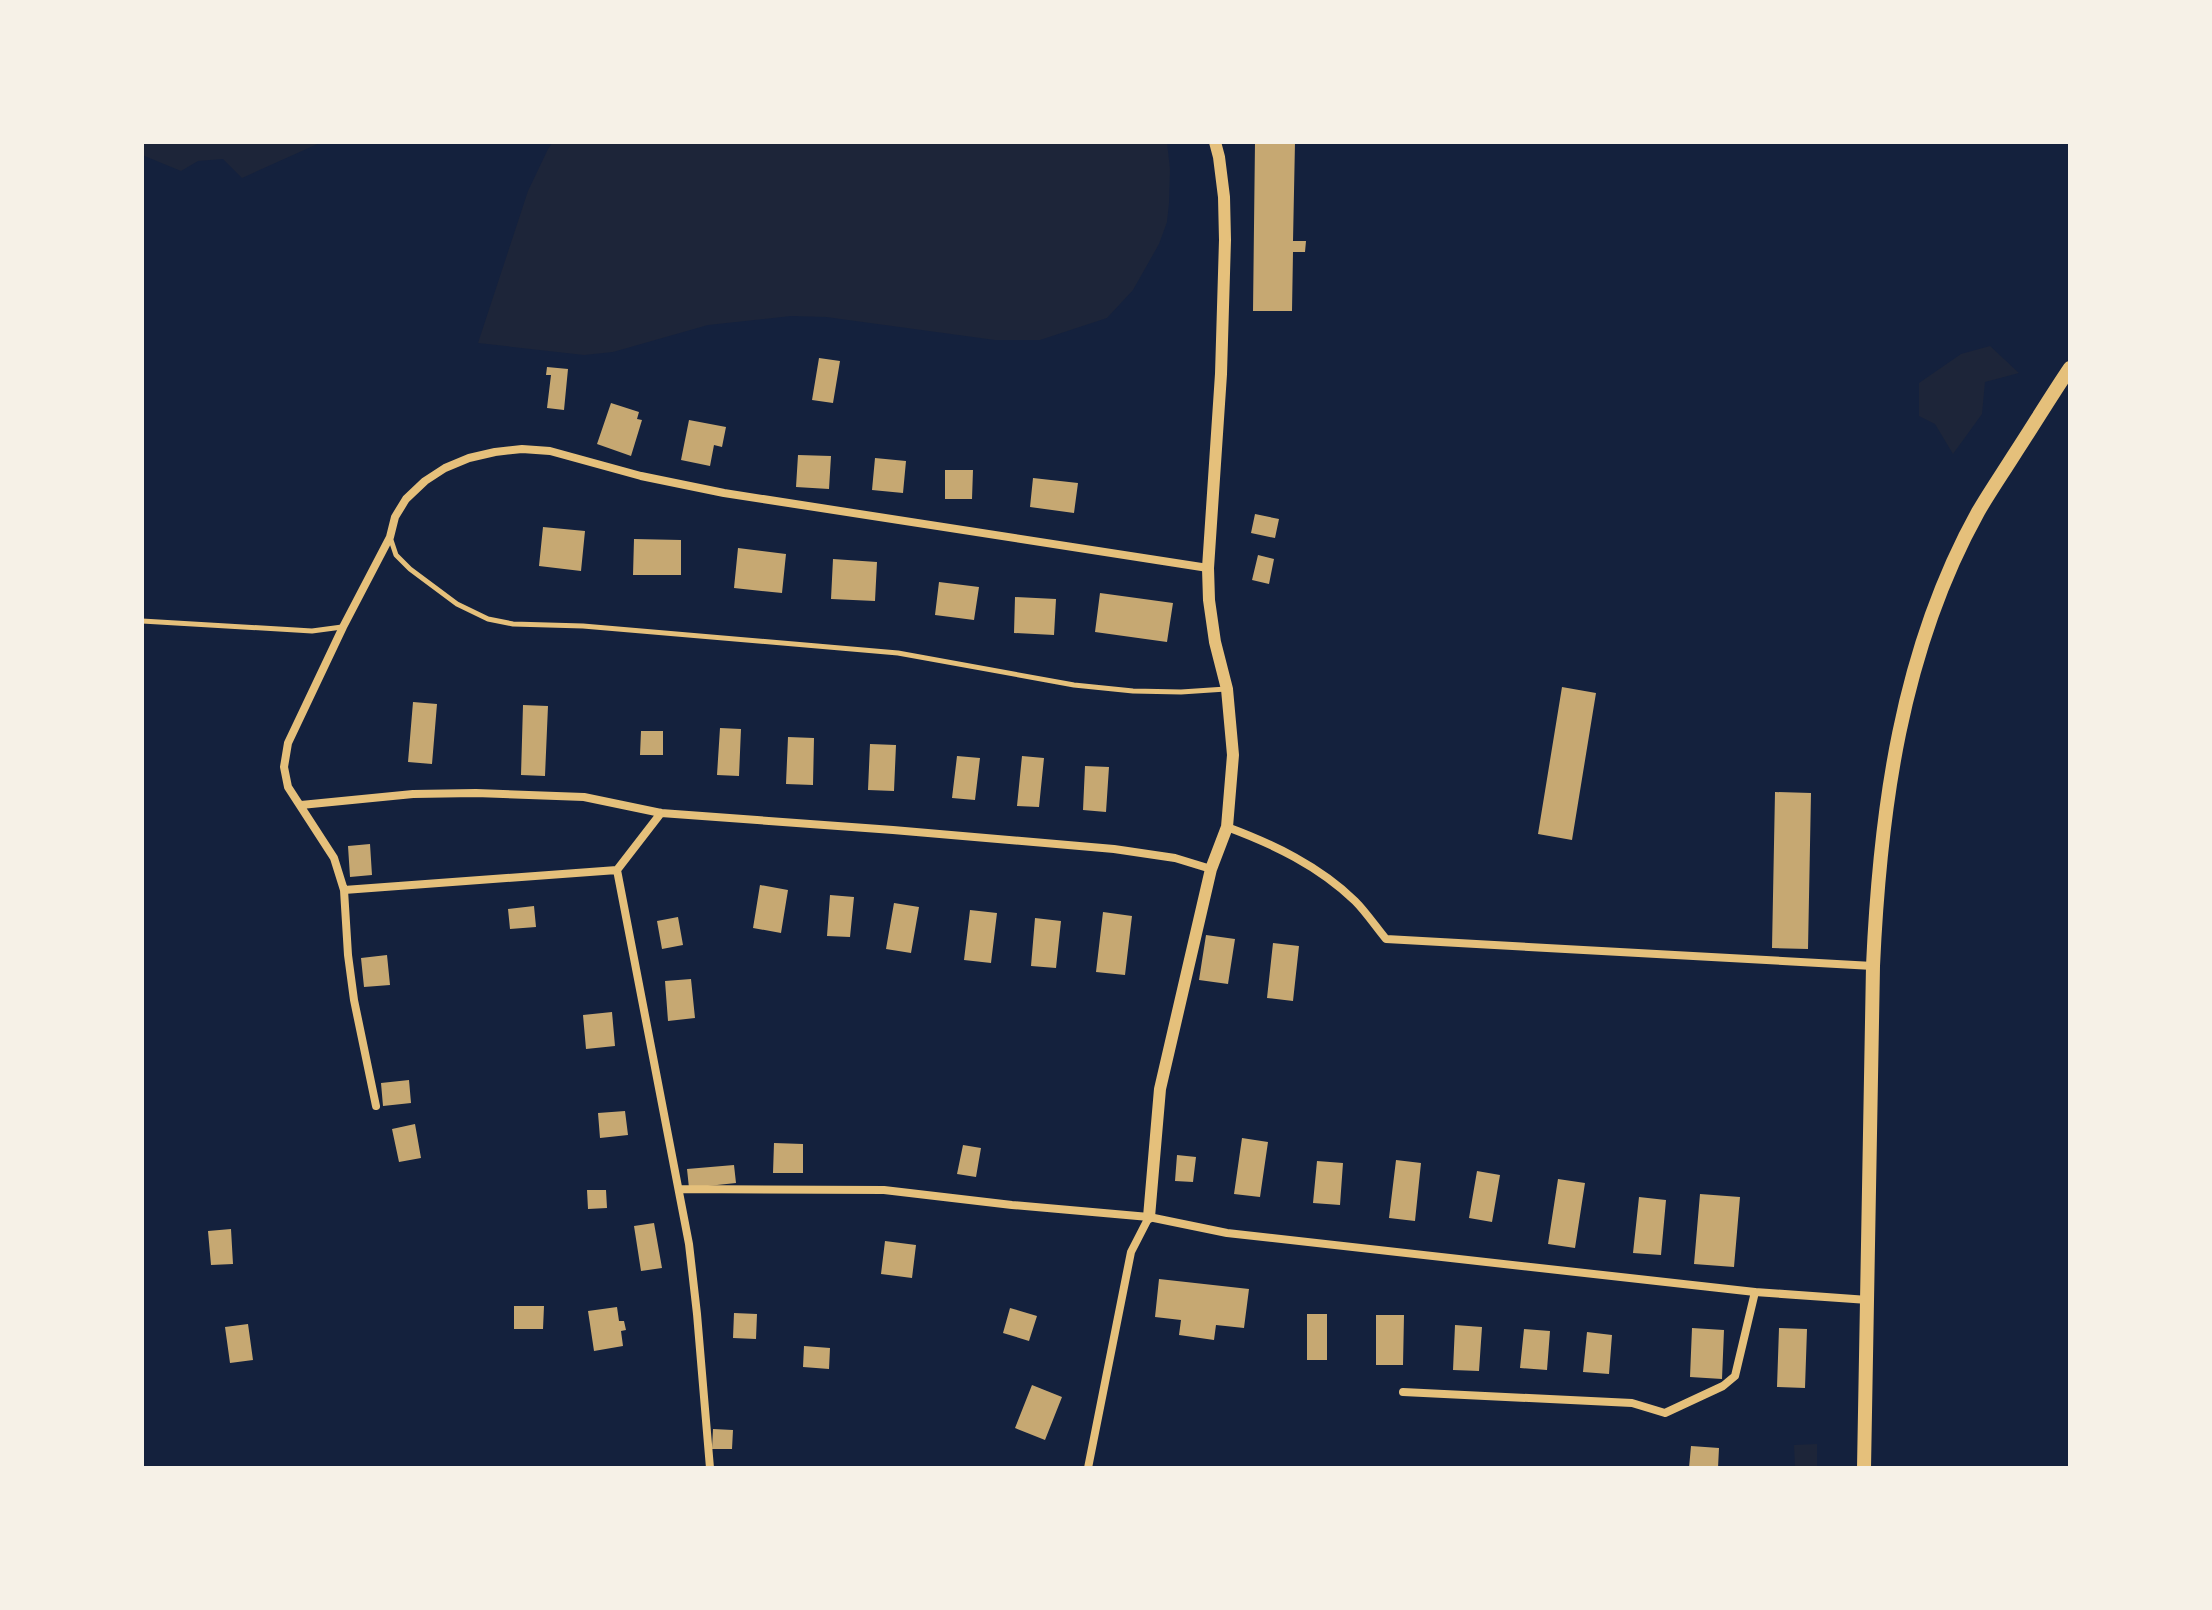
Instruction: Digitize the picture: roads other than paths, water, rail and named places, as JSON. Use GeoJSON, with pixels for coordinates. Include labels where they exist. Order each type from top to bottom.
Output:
{"type":"FeatureCollection","features":[{"type":"Feature","properties":{"kind":"main road"},"geometry":{"type":"LineString","coordinates":[[1864,1468],[1873,966],[1877,886],[1893,761],[1904,706],[1923,641],[1949,574],[1978,512],[2070,368]]}},
{"type":"Feature","properties":{"kind":"street"},"geometry":{"type":"LineString","coordinates":[[1088,1468],[1131,1252],[1149,1217],[1160,1089],[1181,990],[1211,869],[1227,827],[1233,755],[1227,689],[1209,600],[1208,568],[1221,374],[1225,240],[1224,197],[1215,142]]}},
{"type":"Feature","properties":{"kind":"street"},"geometry":{"type":"LineString","coordinates":[[376,1106],[354,1000],[344,890],[334,858],[288,787],[284,767],[288,743],[390,537],[395,517],[406,499],[445,468],[495,452],[522,449],[550,451],[641,476],[724,493],[1208,568]]}},
{"type":"Feature","properties":{"kind":"street"},"geometry":{"type":"LineString","coordinates":[[301,805],[413,794],[584,797],[661,813],[1114,849],[1175,858],[1211,869]]}},
{"type":"Feature","properties":{"kind":"street"},"geometry":{"type":"LineString","coordinates":[[344,890],[617,870],[661,813]]}},
{"type":"Feature","properties":{"kind":"street"},"geometry":{"type":"LineString","coordinates":[[1227,827],[1267,842],[1321,875],[1355,901],[1386,939],[1873,966]]}},
{"type":"Feature","properties":{"kind":"street"},"geometry":{"type":"LineString","coordinates":[[617,870],[680,1189],[697,1314],[710,1468]]}},
{"type":"Feature","properties":{"kind":"street"},"geometry":{"type":"LineString","coordinates":[[680,1189],[884,1190],[1149,1217],[1227,1233],[1755,1292],[1868,1300]]}},
{"type":"Feature","properties":{"kind":"street"},"geometry":{"type":"LineString","coordinates":[[1403,1392],[1632,1403],[1665,1413],[1723,1386],[1735,1376],[1755,1292]]}},
{"type":"Feature","properties":{"kind":"lane"},"geometry":{"type":"LineString","coordinates":[[390,537],[396,555],[410,569],[457,604],[488,619],[513,624],[583,626],[898,653],[1061,683],[1133,691],[1227,689]]}},
{"type":"Feature","properties":{"kind":"lane"},"geometry":{"type":"LineString","coordinates":[[142,621],[312,631],[343,627]]}}]}
